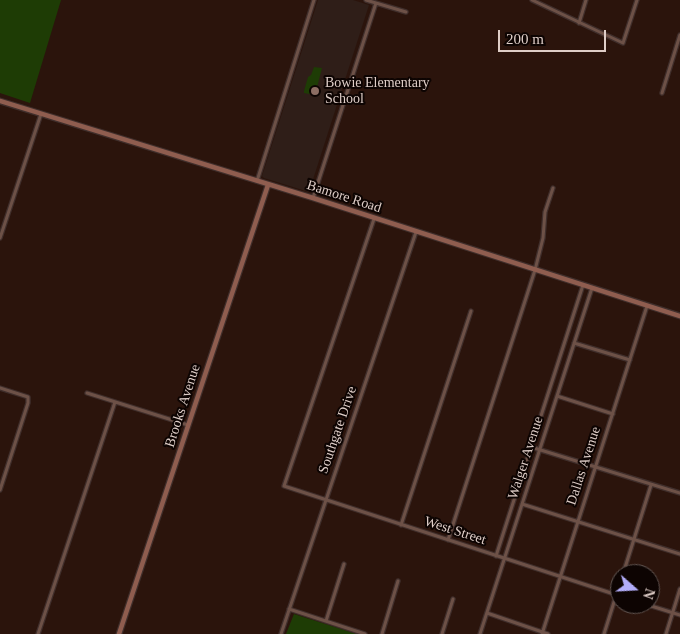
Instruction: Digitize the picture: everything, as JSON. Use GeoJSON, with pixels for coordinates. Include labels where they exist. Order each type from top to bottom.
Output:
{"type":"FeatureCollection","features":[{"type":"Feature","properties":{"kind":"street"},"geometry":{"type":"LineString","coordinates":[[257,182],[314,0]]}},
{"type":"Feature","properties":{"kind":"street"},"geometry":{"type":"LineString","coordinates":[[366,0],[406,12]]}},
{"type":"Feature","properties":{"kind":"street"},"geometry":{"type":"LineString","coordinates":[[532,0],[623,43],[637,0]]}},
{"type":"Feature","properties":{"kind":"street"},"geometry":{"type":"LineString","coordinates":[[579,23],[586,0]]}},
{"type":"Feature","properties":{"kind":"street"},"geometry":{"type":"LineString","coordinates":[[313,198],[376,3]]}},
{"type":"Feature","properties":{"kind":"street"},"geometry":{"type":"LineString","coordinates":[[662,93],[680,35]]}},
{"type":"Feature","properties":{"kind":"street","name":"Bamore Road"},"geometry":{"type":"LineString","coordinates":[[0,101],[313,198],[680,316]]}},
{"type":"Feature","properties":{"kind":"street"},"geometry":{"type":"LineString","coordinates":[[0,238],[41,114]]}},
{"type":"Feature","properties":{"kind":"street","name":"Brooks Avenue"},"geometry":{"type":"LineString","coordinates":[[119,634],[268,185]]}},
{"type":"Feature","properties":{"kind":"street"},"geometry":{"type":"LineString","coordinates":[[448,540],[535,270],[543,238],[545,212],[553,188]]}},
{"type":"Feature","properties":{"kind":"street","name":"West Street"},"geometry":{"type":"LineString","coordinates":[[374,219],[284,486],[610,592]]}},
{"type":"Feature","properties":{"kind":"street","name":"Southgate Drive"},"geometry":{"type":"LineString","coordinates":[[281,634],[416,232]]}},
{"type":"Feature","properties":{"kind":"street","name":"Walger Avenue"},"geometry":{"type":"LineString","coordinates":[[496,556],[583,285]]}},
{"type":"Feature","properties":{"kind":"street","name":"Walger Avenue"},"geometry":{"type":"LineString","coordinates":[[480,634],[592,288]]}},
{"type":"Feature","properties":{"kind":"street","name":"Dallas Avenue"},"geometry":{"type":"LineString","coordinates":[[542,633],[648,306]]}},
{"type":"Feature","properties":{"kind":"street"},"geometry":{"type":"LineString","coordinates":[[401,525],[471,310]]}},
{"type":"Feature","properties":{"kind":"street"},"geometry":{"type":"LineString","coordinates":[[574,343],[630,360]]}},
{"type":"Feature","properties":{"kind":"street"},"geometry":{"type":"LineString","coordinates":[[0,388],[28,397],[28,408],[0,490]]}},
{"type":"Feature","properties":{"kind":"street"},"geometry":{"type":"LineString","coordinates":[[87,393],[189,425]]}},
{"type":"Feature","properties":{"kind":"street"},"geometry":{"type":"LineString","coordinates":[[557,396],[613,414]]}},
{"type":"Feature","properties":{"kind":"street"},"geometry":{"type":"LineString","coordinates":[[38,634],[115,402]]}},
{"type":"Feature","properties":{"kind":"street"},"geometry":{"type":"LineString","coordinates":[[531,447],[680,493]]}},
{"type":"Feature","properties":{"kind":"street"},"geometry":{"type":"LineString","coordinates":[[626,564],[652,485]]}},
{"type":"Feature","properties":{"kind":"street"},"geometry":{"type":"LineString","coordinates":[[522,504],[680,554]]}},
{"type":"Feature","properties":{"kind":"street"},"geometry":{"type":"LineString","coordinates":[[326,621],[344,564]]}},
{"type":"Feature","properties":{"kind":"street"},"geometry":{"type":"LineString","coordinates":[[382,634],[398,582]]}},
{"type":"Feature","properties":{"kind":"street"},"geometry":{"type":"LineString","coordinates":[[666,634],[680,589]]}},
{"type":"Feature","properties":{"kind":"street"},"geometry":{"type":"LineString","coordinates":[[442,634],[453,600]]}},
{"type":"Feature","properties":{"kind":"street"},"geometry":{"type":"LineString","coordinates":[[660,609],[680,615]]}},
{"type":"Feature","properties":{"kind":"street"},"geometry":{"type":"LineString","coordinates":[[289,610],[366,634]]}},
{"type":"Feature","properties":{"kind":"street"},"geometry":{"type":"LineString","coordinates":[[487,613],[548,634]]}},
{"type":"Feature","properties":{"kind":"street"},"geometry":{"type":"LineString","coordinates":[[604,634],[611,614]]}},
{"type":"Feature","properties":{"kind":"shaded area","name":"Bowie Elementary School"},"geometry":{"type":"Polygon","coordinates":[[[318,0],[353,0],[369,5],[309,192],[262,176],[318,0]]]}},
{"type":"Feature","properties":{"kind":"green space"},"geometry":{"type":"Polygon","coordinates":[[[0,0],[61,0],[30,103],[0,93],[0,0]]]}},
{"type":"Feature","properties":{"kind":"green space"},"geometry":{"type":"Polygon","coordinates":[[[314,67],[322,68],[315,95],[304,93],[308,77],[311,75],[314,67]]]}},
{"type":"Feature","properties":{"kind":"green space"},"geometry":{"type":"Polygon","coordinates":[[[294,614],[357,634],[286,634],[294,614]]]}},
{"type":"Feature","properties":{"kind":"place","name":"Bowie Elementary School"},"geometry":{"type":"Point","coordinates":[315,91]}}]}
